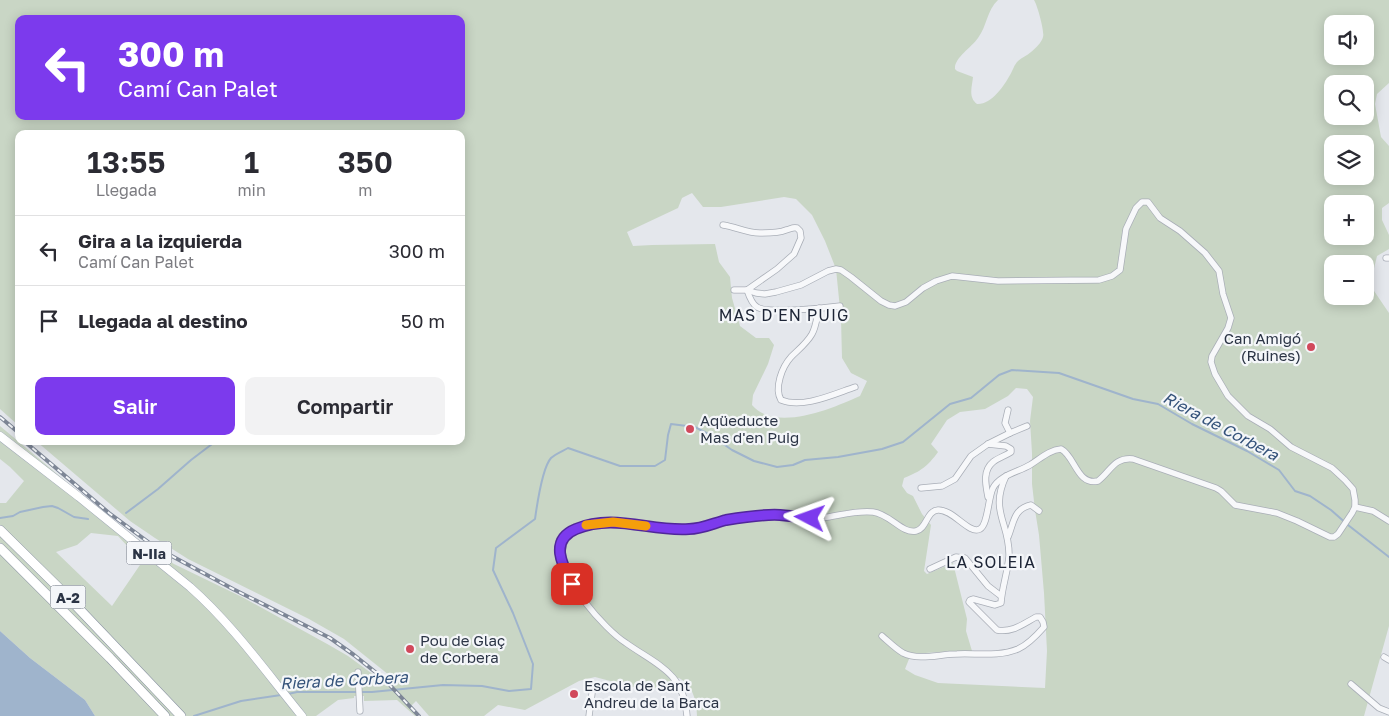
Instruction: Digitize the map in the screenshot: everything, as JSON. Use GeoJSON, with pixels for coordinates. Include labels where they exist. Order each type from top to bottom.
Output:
{"type":"FeatureCollection","features":[{"type":"Feature","properties":{"kind":"highway","name":"A-2"},"geometry":{"type":"LineString","coordinates":[[2,531],[181,716]]}},
{"type":"Feature","properties":{"kind":"highway","name":"A-2"},"geometry":{"type":"LineString","coordinates":[[0,548],[165,716]]}},
{"type":"Feature","properties":{"kind":"highway"},"geometry":{"type":"LineString","coordinates":[[0,555],[36,584]]}},
{"type":"Feature","properties":{"kind":"main road","name":"N-IIa"},"geometry":{"type":"LineString","coordinates":[[0,436],[190,587],[226,621],[302,716]]}},
{"type":"Feature","properties":{"kind":"street"},"geometry":{"type":"LineString","coordinates":[[687,716],[684,696],[679,685],[666,670],[614,634],[574,588],[564,569],[560,556],[561,540],[567,533],[589,524],[605,522],[630,523],[664,529],[689,529],[729,520],[762,516],[779,515],[817,518],[873,512],[885,515],[904,529],[914,532],[922,528],[935,511],[945,511],[971,529],[977,530],[982,529],[986,522],[989,500],[995,485],[1006,476],[1030,465],[1053,450],[1061,448],[1066,452],[1083,478],[1087,480],[1094,482],[1101,478],[1116,462],[1125,458],[1133,459],[1216,488],[1235,505],[1277,513],[1330,537],[1334,537],[1341,531],[1354,507],[1355,495],[1353,489],[1340,474],[1332,468],[1298,452],[1270,429],[1248,416],[1228,396],[1215,374],[1211,362],[1212,356],[1230,321],[1230,314],[1223,294],[1219,271],[1213,262],[1193,242],[1160,218],[1148,202],[1142,202],[1136,208],[1126,229],[1120,270],[1112,276],[1099,280],[998,281],[952,276],[936,281],[923,288],[906,302],[895,306],[881,300],[841,270],[836,269],[776,292],[765,294],[747,290],[734,290]]}},
{"type":"Feature","properties":{"kind":"street"},"geometry":{"type":"LineString","coordinates":[[723,225],[749,232],[762,233],[787,230],[791,227],[797,228],[800,231],[801,238],[794,254],[747,290]]}},
{"type":"Feature","properties":{"kind":"street"},"geometry":{"type":"LineString","coordinates":[[747,290],[752,302],[756,307],[762,309],[787,310],[840,306]]}},
{"type":"Feature","properties":{"kind":"street"},"geometry":{"type":"LineString","coordinates":[[819,308],[813,333],[787,362],[779,382],[778,395],[781,400],[794,404],[814,400],[855,387]]}},
{"type":"Feature","properties":{"kind":"street"},"geometry":{"type":"LineString","coordinates":[[1008,410],[1005,423],[1010,433]]}},
{"type":"Feature","properties":{"kind":"street"},"geometry":{"type":"LineString","coordinates":[[921,488],[942,486],[954,479],[971,456],[988,444],[1027,426]]}},
{"type":"Feature","properties":{"kind":"street"},"geometry":{"type":"LineString","coordinates":[[988,444],[1006,446],[1011,449],[1009,454],[991,464],[987,471],[986,482],[989,500]]}},
{"type":"Feature","properties":{"kind":"street"},"geometry":{"type":"LineString","coordinates":[[882,636],[903,653],[920,658],[955,654],[1003,653],[1019,648],[1038,634],[1044,627],[1040,617],[1036,617],[1016,629],[1007,631],[997,630],[969,602],[973,599],[995,605],[1001,602],[1009,557],[1008,537],[1000,516],[999,500],[1006,476]]}},
{"type":"Feature","properties":{"kind":"street"},"geometry":{"type":"LineString","coordinates":[[1008,537],[1016,513],[1024,507],[1031,505],[1039,511]]}},
{"type":"Feature","properties":{"kind":"street"},"geometry":{"type":"LineString","coordinates":[[1354,507],[1374,511],[1389,522]]}},
{"type":"Feature","properties":{"kind":"street"},"geometry":{"type":"LineString","coordinates":[[930,569],[956,557],[965,558],[988,586],[1001,596]]}},
{"type":"Feature","properties":{"kind":"street"},"geometry":{"type":"LineString","coordinates":[[358,672],[360,710]]}},
{"type":"Feature","properties":{"kind":"street"},"geometry":{"type":"LineString","coordinates":[[1351,684],[1379,708],[1389,712]]}},
{"type":"Feature","properties":{"kind":"street"},"geometry":{"type":"LineString","coordinates":[[589,716],[593,686]]}},
{"type":"Feature","properties":{"kind":"green space"},"geometry":{"type":"Polygon","coordinates":[[[0,0],[998,0],[994,4],[978,38],[955,65],[957,71],[973,77],[972,98],[977,104],[992,98],[1001,89],[1017,63],[1033,51],[1041,41],[1043,30],[1034,0],[1389,0],[1389,83],[1377,94],[1375,104],[1381,137],[1389,146],[1389,203],[1382,208],[1382,220],[1389,235],[1389,249],[1377,256],[1374,268],[1374,255],[1324,255],[1324,305],[1374,305],[1374,291],[1389,313],[1389,626],[1364,716],[697,716],[691,689],[679,678],[673,681],[668,689],[633,687],[595,677],[579,681],[525,710],[498,705],[484,716],[429,716],[416,701],[410,707],[417,716],[415,716],[397,700],[364,701],[364,696],[354,696],[354,698],[338,700],[316,716],[95,716],[85,700],[30,658],[0,631],[0,503],[6,503],[24,481],[0,459],[0,426],[15,439],[15,445],[23,445],[100,510],[174,564],[242,597],[329,645],[348,656],[382,681],[389,675],[344,639],[309,619],[188,559],[155,538],[130,521],[41,445],[465,445],[465,130],[15,130],[15,422],[0,409],[0,0]],[[692,193],[682,198],[678,208],[627,232],[633,246],[715,244],[719,262],[730,277],[732,298],[740,326],[756,338],[769,338],[774,345],[768,364],[753,395],[752,405],[762,413],[775,417],[790,418],[820,412],[860,396],[867,381],[851,373],[842,358],[841,319],[836,269],[812,215],[796,199],[784,197],[721,207],[703,207],[692,193]],[[1016,388],[1008,396],[985,409],[960,412],[947,420],[931,444],[938,452],[927,465],[904,478],[902,486],[907,493],[913,496],[922,514],[931,525],[924,571],[927,574],[953,563],[967,619],[966,631],[972,651],[911,654],[905,669],[915,675],[938,683],[1045,688],[1047,651],[1044,593],[1032,484],[1030,421],[1033,397],[1027,389],[1016,388]],[[91,533],[77,545],[56,552],[112,606],[142,562],[118,536],[91,533]]]}},
{"type":"Feature","properties":{"kind":"water"},"geometry":{"type":"Polygon","coordinates":[[[0,631],[30,658],[85,700],[95,716],[0,716],[0,631]]]}},
{"type":"Feature","properties":{"kind":"waterway","name":"Riera de Corbera"},"geometry":{"type":"LineString","coordinates":[[288,694],[297,692],[372,692],[443,685],[482,686],[509,691],[531,689],[533,664],[513,613],[493,570],[496,548],[535,519],[540,487],[548,463],[551,458],[568,448],[620,466],[655,466],[665,460],[671,424],[695,427],[754,461],[777,467],[793,465],[805,460],[838,457],[882,449],[903,442],[950,404],[971,398],[999,375],[1012,370],[1059,373],[1133,399],[1158,404],[1279,470],[1295,491],[1310,496],[1331,510],[1389,557]]}},
{"type":"Feature","properties":{"kind":"waterway"},"geometry":{"type":"LineString","coordinates":[[126,513],[211,445]]}},
{"type":"Feature","properties":{"kind":"waterway"},"geometry":{"type":"LineString","coordinates":[[0,518],[52,506],[74,517],[88,519]]}},
{"type":"Feature","properties":{"kind":"waterway","name":"Riera de Corbera"},"geometry":{"type":"LineString","coordinates":[[194,716],[241,701],[281,695]]}},
{"type":"Feature","properties":{"kind":"railway"},"geometry":{"type":"LineString","coordinates":[[0,417],[15,430]]}},
{"type":"Feature","properties":{"kind":"railway"},"geometry":{"type":"LineString","coordinates":[[29,445],[109,513],[155,547],[330,638],[384,679],[419,716]]}},
{"type":"Feature","properties":{"kind":"slow traffic"},"geometry":{"type":"LineString","coordinates":[[586,525],[613,522],[646,526]]}},
{"type":"Feature","properties":{"kind":"place","name":"Can Amigó (Ruines)"},"geometry":{"type":"Point","coordinates":[1311,347]}},
{"type":"Feature","properties":{"kind":"place","name":"Aqüeducte Mas d'en Puig"},"geometry":{"type":"Point","coordinates":[690,429]}},
{"type":"Feature","properties":{"kind":"place","name":"Pou de Glaç de Corbera"},"geometry":{"type":"Point","coordinates":[410,649]}},
{"type":"Feature","properties":{"kind":"place","name":"Escola de Sant Andreu de la Barca"},"geometry":{"type":"Point","coordinates":[574,694]}},
{"type":"Feature","properties":{"kind":"district","name":"MAS D'EN PUIG"},"geometry":{"type":"Point","coordinates":[784,315]}},
{"type":"Feature","properties":{"kind":"district","name":"LA SOLEIA"},"geometry":{"type":"Point","coordinates":[991,562]}},
{"type":"Feature","properties":{"kind":"route"},"geometry":{"type":"LineString","coordinates":[[572,584],[560,556],[561,540],[567,533],[589,524],[622,522],[664,529],[689,529],[712,523],[762,516],[779,515],[810,518]]}}]}
